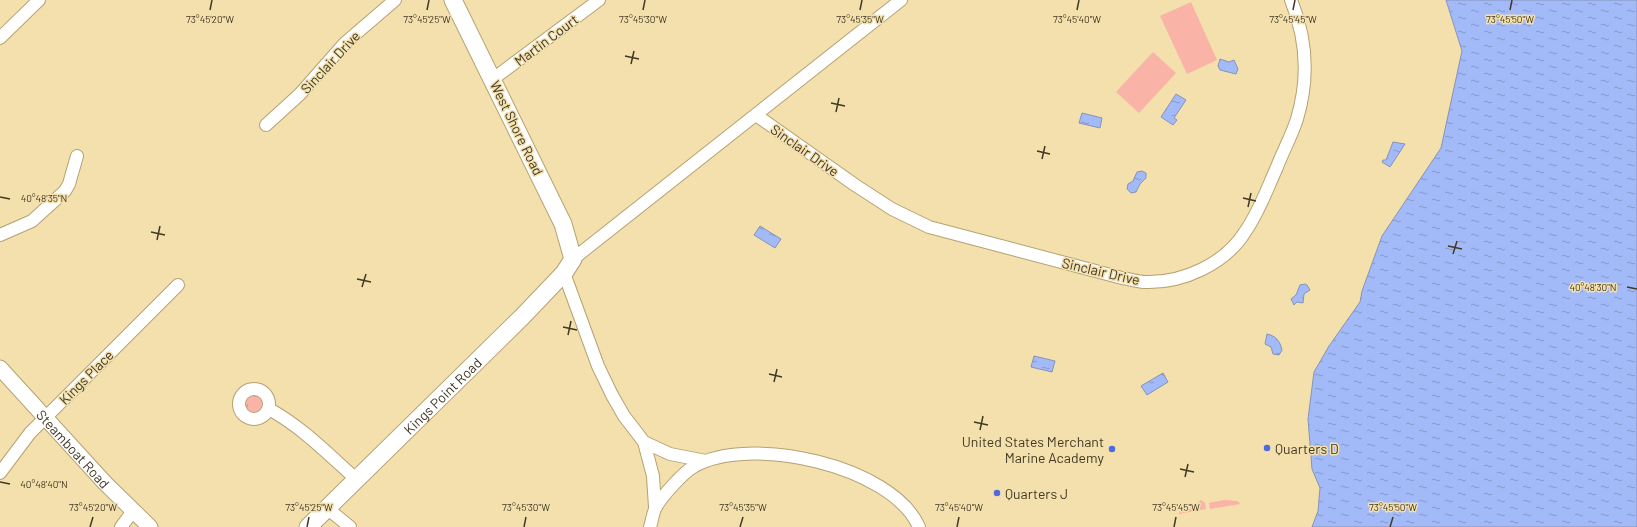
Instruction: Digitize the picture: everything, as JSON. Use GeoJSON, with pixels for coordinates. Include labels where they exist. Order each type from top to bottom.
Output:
{"type":"FeatureCollection","features":[{"type":"Feature","properties":{"kind":"main road","name":"West Shore Road"},"geometry":{"type":"LineString","coordinates":[[453,0],[563,224],[568,266]]}},
{"type":"Feature","properties":{"kind":"main road","name":"Kings Point Road"},"geometry":{"type":"LineString","coordinates":[[308,527],[522,317],[568,266]]}},
{"type":"Feature","properties":{"kind":"street"},"geometry":{"type":"LineString","coordinates":[[0,38],[39,0]]}},
{"type":"Feature","properties":{"kind":"street","name":"Sinclair Drive"},"geometry":{"type":"LineString","coordinates":[[266,125],[300,94],[345,42],[395,0]]}},
{"type":"Feature","properties":{"kind":"street","name":"Martin Court"},"geometry":{"type":"LineString","coordinates":[[493,79],[599,0]]}},
{"type":"Feature","properties":{"kind":"street","name":"Sinclair Drive"},"geometry":{"type":"LineString","coordinates":[[568,266],[901,0]]}},
{"type":"Feature","properties":{"kind":"street","name":"Sinclair Drive"},"geometry":{"type":"LineString","coordinates":[[756,115],[892,210],[928,226],[1122,278],[1146,282],[1173,279],[1198,272],[1219,259],[1245,233],[1259,208],[1297,119],[1305,82],[1304,41],[1298,16],[1291,0]]}},
{"type":"Feature","properties":{"kind":"street"},"geometry":{"type":"LineString","coordinates":[[0,235],[32,221],[65,190],[70,184],[77,156]]}},
{"type":"Feature","properties":{"kind":"street"},"geometry":{"type":"LineString","coordinates":[[568,266],[598,366],[624,416],[644,442],[653,476],[655,507],[650,527]]}},
{"type":"Feature","properties":{"kind":"street","name":"Kings Place"},"geometry":{"type":"LineString","coordinates":[[0,472],[25,439],[178,285]]}},
{"type":"Feature","properties":{"kind":"street","name":"Steamboat Road"},"geometry":{"type":"LineString","coordinates":[[0,368],[105,483],[150,527]]}},
{"type":"Feature","properties":{"kind":"street"},"geometry":{"type":"LineString","coordinates":[[269,410],[299,428],[356,480]]}},
{"type":"Feature","properties":{"kind":"street"},"geometry":{"type":"LineString","coordinates":[[644,442],[670,454],[706,461]]}},
{"type":"Feature","properties":{"kind":"street"},"geometry":{"type":"LineString","coordinates":[[655,507],[692,467],[706,461],[740,454],[774,454],[802,458],[834,466],[858,476],[901,502],[918,527]]}},
{"type":"Feature","properties":{"kind":"street"},"geometry":{"type":"LineString","coordinates":[[327,508],[350,527]]}},
{"type":"Feature","properties":{"kind":"street"},"geometry":{"type":"LineString","coordinates":[[121,527],[133,511]]}},
{"type":"Feature","properties":{"kind":"green space"},"geometry":{"type":"Polygon","coordinates":[[[1191,2],[1217,60],[1187,74],[1160,16],[1191,2]]]}},
{"type":"Feature","properties":{"kind":"green space"},"geometry":{"type":"Polygon","coordinates":[[[1153,52],[1176,73],[1139,113],[1116,92],[1153,52]]]}},
{"type":"Feature","properties":{"kind":"green space"},"geometry":{"type":"Polygon","coordinates":[[[254,393],[262,396],[265,404],[262,412],[254,415],[246,412],[243,404],[246,396],[254,393]]]}},
{"type":"Feature","properties":{"kind":"green space"},"geometry":{"type":"Polygon","coordinates":[[[1201,500],[1205,503],[1206,509],[1179,514],[1179,512],[1192,508],[1201,500]]]}},
{"type":"Feature","properties":{"kind":"green space"},"geometry":{"type":"Polygon","coordinates":[[[1224,500],[1238,501],[1240,504],[1210,509],[1209,503],[1224,500]]]}},
{"type":"Feature","properties":{"kind":"water"},"geometry":{"type":"Polygon","coordinates":[[[1446,0],[1637,0],[1637,527],[1312,527],[1318,511],[1320,488],[1312,469],[1308,419],[1314,372],[1329,346],[1360,302],[1362,291],[1382,236],[1441,148],[1462,51],[1446,0]]]}},
{"type":"Feature","properties":{"kind":"water"},"geometry":{"type":"Polygon","coordinates":[[[1220,59],[1229,62],[1234,60],[1238,69],[1236,74],[1220,70],[1218,66],[1220,59]]]}},
{"type":"Feature","properties":{"kind":"water"},"geometry":{"type":"Polygon","coordinates":[[[1176,94],[1186,100],[1174,118],[1177,120],[1173,125],[1161,117],[1176,94]]]}},
{"type":"Feature","properties":{"kind":"water"},"geometry":{"type":"Polygon","coordinates":[[[1082,113],[1102,118],[1100,128],[1079,123],[1082,113]]]}},
{"type":"Feature","properties":{"kind":"water"},"geometry":{"type":"Polygon","coordinates":[[[1393,142],[1405,144],[1390,167],[1382,162],[1383,160],[1386,160],[1393,142]]]}},
{"type":"Feature","properties":{"kind":"water"},"geometry":{"type":"Polygon","coordinates":[[[1142,171],[1146,173],[1146,178],[1140,184],[1136,192],[1131,193],[1127,189],[1128,184],[1133,181],[1137,172],[1142,171]]]}},
{"type":"Feature","properties":{"kind":"water"},"geometry":{"type":"Polygon","coordinates":[[[760,226],[781,239],[775,248],[754,235],[760,226]]]}},
{"type":"Feature","properties":{"kind":"water"},"geometry":{"type":"Polygon","coordinates":[[[1305,284],[1310,290],[1304,294],[1303,303],[1297,302],[1294,305],[1291,299],[1296,295],[1300,285],[1305,284]]]}},
{"type":"Feature","properties":{"kind":"water"},"geometry":{"type":"Polygon","coordinates":[[[1267,334],[1273,336],[1279,342],[1282,350],[1279,355],[1273,354],[1271,347],[1265,344],[1267,334]]]}},
{"type":"Feature","properties":{"kind":"water"},"geometry":{"type":"Polygon","coordinates":[[[1034,356],[1055,361],[1052,372],[1031,367],[1034,356]]]}},
{"type":"Feature","properties":{"kind":"water"},"geometry":{"type":"Polygon","coordinates":[[[1163,373],[1168,382],[1147,395],[1141,386],[1163,373]]]}},
{"type":"Feature","properties":{"kind":"place","name":"Quarters D"},"geometry":{"type":"Point","coordinates":[1267,448]}},
{"type":"Feature","properties":{"kind":"place","name":"United States Merchant Marine Academy"},"geometry":{"type":"Point","coordinates":[1112,449]}},
{"type":"Feature","properties":{"kind":"place","name":"Quarters J"},"geometry":{"type":"Point","coordinates":[997,493]}}]}
